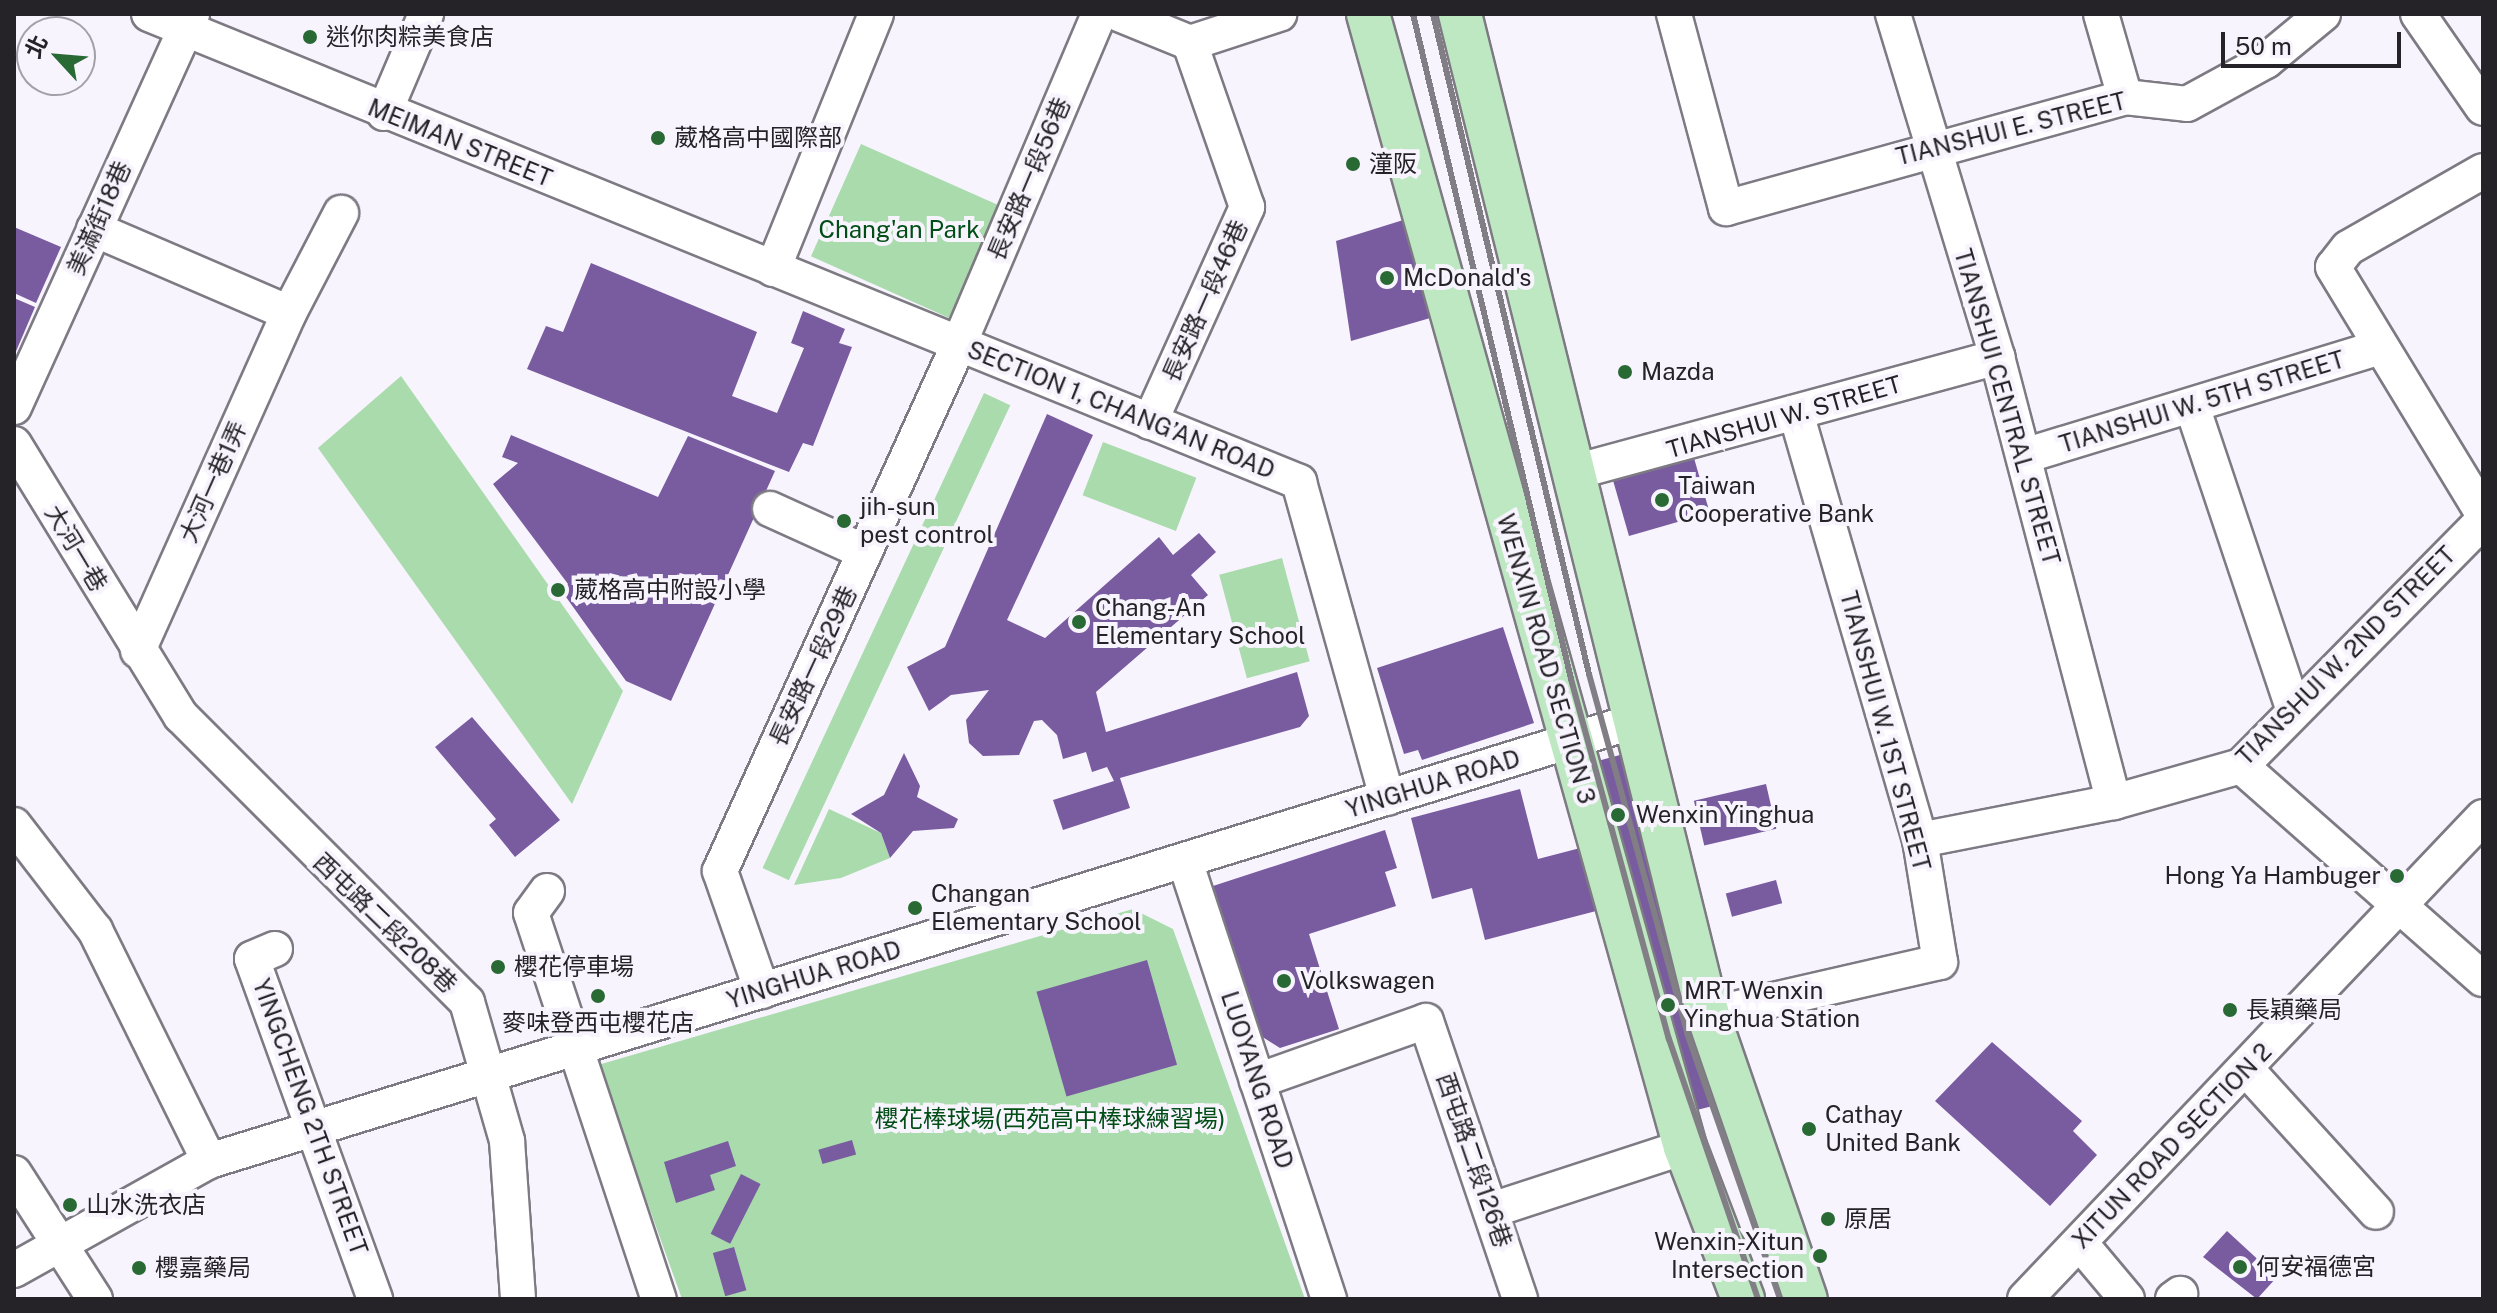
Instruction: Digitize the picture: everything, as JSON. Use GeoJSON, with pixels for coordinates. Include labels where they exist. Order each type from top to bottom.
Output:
{"type":"FeatureCollection","features":[{"type":"Feature","properties":{"kind":"main road","name":"WENXIN ROAD SECTION 3"},"geometry":{"type":"LineString","coordinates":[[1368,14],[1569,742],[1685,1147],[1743,1299]]}},
{"type":"Feature","properties":{"kind":"main road"},"geometry":{"type":"LineString","coordinates":[[1460,14],[1632,722],[1708,1015],[1806,1299]]}},
{"type":"Feature","properties":{"kind":"street","name":"MEIMAN STREET"},"geometry":{"type":"LineString","coordinates":[[149,14],[188,21],[384,113],[773,269]]}},
{"type":"Feature","properties":{"kind":"street"},"geometry":{"type":"LineString","coordinates":[[384,113],[426,14]]}},
{"type":"Feature","properties":{"kind":"street"},"geometry":{"type":"LineString","coordinates":[[773,269],[876,14]]}},
{"type":"Feature","properties":{"kind":"street","name":"長安路一段56巷"},"geometry":{"type":"LineString","coordinates":[[959,344],[1099,14]]}},
{"type":"Feature","properties":{"kind":"street"},"geometry":{"type":"LineString","coordinates":[[1119,14],[1190,43],[1279,14]]}},
{"type":"Feature","properties":{"kind":"street","name":"TIANSHUI E. STREET"},"geometry":{"type":"LineString","coordinates":[[1674,14],[1726,208],[1929,148],[2125,97],[2187,104],[2266,61],[2323,14]]}},
{"type":"Feature","properties":{"kind":"street","name":"TIANSHUI CENTRAL STREET"},"geometry":{"type":"LineString","coordinates":[[1893,14],[1929,148],[1997,357],[2114,802]]}},
{"type":"Feature","properties":{"kind":"street"},"geometry":{"type":"LineString","coordinates":[[2101,14],[2125,97]]}},
{"type":"Feature","properties":{"kind":"street"},"geometry":{"type":"LineString","coordinates":[[2418,14],[2483,108]]}},
{"type":"Feature","properties":{"kind":"street","name":"美滿街18巷"},"geometry":{"type":"LineString","coordinates":[[14,407],[188,21]]}},
{"type":"Feature","properties":{"kind":"street","name":"長安路一段46巷"},"geometry":{"type":"LineString","coordinates":[[1150,422],[1247,207],[1190,43]]}},
{"type":"Feature","properties":{"kind":"street"},"geometry":{"type":"LineString","coordinates":[[2483,171],[2348,248],[2333,267],[2483,514]]}},
{"type":"Feature","properties":{"kind":"street","name":"大河一巷1弄"},"geometry":{"type":"LineString","coordinates":[[138,651],[289,313],[341,213]]}},
{"type":"Feature","properties":{"kind":"street"},"geometry":{"type":"LineString","coordinates":[[94,229],[289,313]]}},
{"type":"Feature","properties":{"kind":"street","name":"SECTION 1, CHANG’AN ROAD"},"geometry":{"type":"LineString","coordinates":[[773,269],[1299,482],[1387,798]]}},
{"type":"Feature","properties":{"kind":"street","name":"長安路一段29巷"},"geometry":{"type":"LineString","coordinates":[[762,991],[720,871],[959,344]]}},
{"type":"Feature","properties":{"kind":"street","name":"TIANSHUI W. 5TH STREET"},"geometry":{"type":"LineString","coordinates":[[2024,456],[2193,409],[2380,347]]}},
{"type":"Feature","properties":{"kind":"street","name":"TIANSHUI W. STREET"},"geometry":{"type":"LineString","coordinates":[[1571,473],[1997,357]]}},
{"type":"Feature","properties":{"kind":"street"},"geometry":{"type":"LineString","coordinates":[[2193,409],[2293,708]]}},
{"type":"Feature","properties":{"kind":"street","name":"TIANSHUI W. 1ST STREET"},"geometry":{"type":"LineString","coordinates":[[1708,1015],[1940,962],[1920,840],[1796,413]]}},
{"type":"Feature","properties":{"kind":"street","name":"大河一巷"},"geometry":{"type":"LineString","coordinates":[[14,444],[138,651]]}},
{"type":"Feature","properties":{"kind":"street"},"geometry":{"type":"LineString","coordinates":[[770,509],[865,552]]}},
{"type":"Feature","properties":{"kind":"street","name":"TIANSHUI W. 2ND STREET"},"geometry":{"type":"LineString","coordinates":[[1920,840],[2114,802],[2241,766],[2293,708],[2483,521]]}},
{"type":"Feature","properties":{"kind":"street","name":"西屯路二段208巷"},"geometry":{"type":"LineString","coordinates":[[138,651],[181,716],[467,1002],[507,1141],[518,1299]]}},
{"type":"Feature","properties":{"kind":"street","name":"YINGHUA ROAD"},"geometry":{"type":"LineString","coordinates":[[14,1270],[209,1161],[1632,722]]}},
{"type":"Feature","properties":{"kind":"street"},"geometry":{"type":"LineString","coordinates":[[2241,766],[2483,979]]}},
{"type":"Feature","properties":{"kind":"street","name":"XITUN ROAD SECTION 2"},"geometry":{"type":"LineString","coordinates":[[2025,1299],[2483,817]]}},
{"type":"Feature","properties":{"kind":"street"},"geometry":{"type":"LineString","coordinates":[[14,825],[95,930],[209,1161]]}},
{"type":"Feature","properties":{"kind":"street","name":"LUOYANG ROAD"},"geometry":{"type":"LineString","coordinates":[[1185,861],[1329,1299]]}},
{"type":"Feature","properties":{"kind":"street"},"geometry":{"type":"LineString","coordinates":[[547,891],[531,913],[571,1050],[659,1299]]}},
{"type":"Feature","properties":{"kind":"street","name":"YINGCHENG 2TH STREET"},"geometry":{"type":"LineString","coordinates":[[275,949],[252,959],[318,1127],[375,1299]]}},
{"type":"Feature","properties":{"kind":"street","name":"西屯路二段126巷"},"geometry":{"type":"LineString","coordinates":[[1257,1081],[1426,1021],[1520,1299]]}},
{"type":"Feature","properties":{"kind":"street"},"geometry":{"type":"LineString","coordinates":[[2246,1069],[2376,1212]]}},
{"type":"Feature","properties":{"kind":"street"},"geometry":{"type":"LineString","coordinates":[[1492,1210],[1685,1147]]}},
{"type":"Feature","properties":{"kind":"street"},"geometry":{"type":"LineString","coordinates":[[14,1173],[95,1299]]}},
{"type":"Feature","properties":{"kind":"street"},"geometry":{"type":"LineString","coordinates":[[2080,1243],[2127,1299]]}},
{"type":"Feature","properties":{"kind":"green space","name":"Chang'an Park"},"geometry":{"type":"Polygon","coordinates":[[[861,144],[1010,210],[960,323],[811,256],[861,144]]]}},
{"type":"Feature","properties":{"kind":"green space"},"geometry":{"type":"Polygon","coordinates":[[[401,376],[623,691],[572,804],[318,448],[401,376]]]}},
{"type":"Feature","properties":{"kind":"green space"},"geometry":{"type":"Polygon","coordinates":[[[984,393],[1010,405],[789,880],[763,868],[984,393]]]}},
{"type":"Feature","properties":{"kind":"green space"},"geometry":{"type":"Polygon","coordinates":[[[1103,442],[1196,478],[1176,531],[1083,495],[1103,442]]]}},
{"type":"Feature","properties":{"kind":"green space"},"geometry":{"type":"Polygon","coordinates":[[[1282,558],[1310,661],[1247,678],[1219,575],[1282,558]]]}},
{"type":"Feature","properties":{"kind":"green space"},"geometry":{"type":"Polygon","coordinates":[[[829,809],[881,833],[890,858],[841,878],[794,885],[829,809]]]}},
{"type":"Feature","properties":{"kind":"green space","name":"櫻花棒球場(西苑高中棒球練習場)"},"geometry":{"type":"Polygon","coordinates":[[[1133,909],[1173,929],[1305,1299],[682,1299],[598,1065],[1133,909]]]}},
{"type":"Feature","properties":{"kind":"building","name":"McDonald's"},"geometry":{"type":"Polygon","coordinates":[[[1416,216],[1444,314],[1351,341],[1336,241],[1416,216]]]}},
{"type":"Feature","properties":{"kind":"building"},"geometry":{"type":"Polygon","coordinates":[[[14,227],[61,247],[36,303],[14,293],[14,227]]]}},
{"type":"Feature","properties":{"kind":"building"},"geometry":{"type":"Polygon","coordinates":[[[591,263],[757,332],[732,396],[777,413],[804,348],[791,343],[803,311],[845,329],[839,343],[852,347],[813,446],[803,443],[789,472],[527,369],[546,326],[563,332],[591,263]]]}},
{"type":"Feature","properties":{"kind":"building"},"geometry":{"type":"Polygon","coordinates":[[[14,298],[35,307],[14,356],[14,298]]]}},
{"type":"Feature","properties":{"kind":"building"},"geometry":{"type":"Polygon","coordinates":[[[1047,414],[1093,435],[1007,620],[1045,638],[1159,537],[1173,555],[1199,533],[1216,552],[1191,575],[1208,595],[1096,692],[1106,732],[1297,672],[1309,716],[1300,727],[1120,778],[1130,808],[1063,830],[1053,800],[1114,781],[1107,767],[1092,772],[1086,752],[1063,759],[1057,735],[1042,720],[1034,721],[1019,755],[983,756],[969,743],[966,720],[989,690],[951,695],[929,711],[907,667],[945,647],[1047,414]]]}},
{"type":"Feature","properties":{"kind":"building"},"geometry":{"type":"Polygon","coordinates":[[[511,435],[658,497],[688,436],[775,471],[671,701],[626,681],[561,590],[568,584],[493,484],[518,463],[502,457],[511,435]]]}},
{"type":"Feature","properties":{"kind":"building","name":"Taiwan Cooperative Bank"},"geometry":{"type":"Polygon","coordinates":[[[1694,458],[1710,513],[1629,536],[1613,481],[1694,458]]]}},
{"type":"Feature","properties":{"kind":"building"},"geometry":{"type":"Polygon","coordinates":[[[1503,627],[1534,723],[1422,760],[1418,750],[1404,754],[1377,668],[1503,627]]]}},
{"type":"Feature","properties":{"kind":"building"},"geometry":{"type":"Polygon","coordinates":[[[472,717],[560,820],[515,857],[489,825],[496,819],[435,747],[472,717]]]}},
{"type":"Feature","properties":{"kind":"building","name":"MRT Wenxin Yinghua Station"},"geometry":{"type":"Polygon","coordinates":[[[1646,748],[1736,1100],[1654,1121],[1600,910],[1485,940],[1472,888],[1432,899],[1411,818],[1520,789],[1538,859],[1584,847],[1564,770],[1646,748]]]}},
{"type":"Feature","properties":{"kind":"building"},"geometry":{"type":"Polygon","coordinates":[[[904,753],[920,786],[917,797],[958,819],[954,828],[913,831],[890,858],[881,833],[851,814],[884,795],[904,753]]]}},
{"type":"Feature","properties":{"kind":"building"},"geometry":{"type":"Polygon","coordinates":[[[1766,784],[1776,829],[1704,845],[1694,801],[1766,784]]]}},
{"type":"Feature","properties":{"kind":"building","name":"Volkswagen"},"geometry":{"type":"Polygon","coordinates":[[[1385,830],[1397,868],[1385,872],[1396,906],[1309,934],[1339,1029],[1280,1048],[1261,1036],[1213,886],[1385,830]]]}},
{"type":"Feature","properties":{"kind":"building"},"geometry":{"type":"Polygon","coordinates":[[[1776,880],[1782,903],[1732,917],[1726,893],[1776,880]]]}},
{"type":"Feature","properties":{"kind":"building"},"geometry":{"type":"Polygon","coordinates":[[[1147,960],[1177,1065],[1066,1096],[1036,992],[1147,960]]]}},
{"type":"Feature","properties":{"kind":"building"},"geometry":{"type":"Polygon","coordinates":[[[1992,1042],[2082,1121],[2073,1131],[2097,1155],[2050,1206],[1935,1101],[1992,1042]]]}},
{"type":"Feature","properties":{"kind":"building"},"geometry":{"type":"Polygon","coordinates":[[[852,1140],[856,1154],[822,1164],[818,1150],[852,1140]]]}},
{"type":"Feature","properties":{"kind":"building"},"geometry":{"type":"Polygon","coordinates":[[[728,1141],[736,1166],[710,1175],[715,1190],[676,1203],[664,1162],[728,1141]]]}},
{"type":"Feature","properties":{"kind":"building"},"geometry":{"type":"Polygon","coordinates":[[[741,1174],[761,1184],[730,1244],[711,1234],[741,1174]]]}},
{"type":"Feature","properties":{"kind":"building","name":"何安福德宮"},"geometry":{"type":"Polygon","coordinates":[[[2227,1231],[2277,1277],[2257,1299],[2203,1257],[2227,1231]]]}},
{"type":"Feature","properties":{"kind":"building"},"geometry":{"type":"Polygon","coordinates":[[[734,1247],[746,1290],[725,1296],[713,1253],[734,1247]]]}},
{"type":"Feature","properties":{"kind":"railway"},"geometry":{"type":"LineString","coordinates":[[1413,14],[1571,679],[1669,1039],[1758,1299]]}},
{"type":"Feature","properties":{"kind":"railway"},"geometry":{"type":"LineString","coordinates":[[1433,14],[1589,674],[1687,1033],[1780,1299]]}},
{"type":"Feature","properties":{"kind":"place","name":"迷你肉粽美食店"},"geometry":{"type":"Point","coordinates":[310,37]}},
{"type":"Feature","properties":{"kind":"place","name":"葳格高中國際部"},"geometry":{"type":"Point","coordinates":[658,138]}},
{"type":"Feature","properties":{"kind":"place","name":"潼阪"},"geometry":{"type":"Point","coordinates":[1353,164]}},
{"type":"Feature","properties":{"kind":"place","name":"McDonald's"},"geometry":{"type":"Point","coordinates":[1387,278]}},
{"type":"Feature","properties":{"kind":"place","name":"Mazda"},"geometry":{"type":"Point","coordinates":[1625,372]}},
{"type":"Feature","properties":{"kind":"place","name":"Taiwan Cooperative Bank"},"geometry":{"type":"Point","coordinates":[1662,500]}},
{"type":"Feature","properties":{"kind":"place","name":"jih-sun pest control"},"geometry":{"type":"Point","coordinates":[844,521]}},
{"type":"Feature","properties":{"kind":"place","name":"葳格高中附設小學"},"geometry":{"type":"Point","coordinates":[558,590]}},
{"type":"Feature","properties":{"kind":"place","name":"Chang-An Elementary School"},"geometry":{"type":"Point","coordinates":[1079,622]}},
{"type":"Feature","properties":{"kind":"place","name":"Wenxin Yinghua"},"geometry":{"type":"Point","coordinates":[1618,815]}},
{"type":"Feature","properties":{"kind":"place","name":"Hong Ya Hambuger"},"geometry":{"type":"Point","coordinates":[2397,876]}},
{"type":"Feature","properties":{"kind":"place","name":"Changan Elementary School"},"geometry":{"type":"Point","coordinates":[915,908]}},
{"type":"Feature","properties":{"kind":"place","name":"櫻花停車場"},"geometry":{"type":"Point","coordinates":[498,967]}},
{"type":"Feature","properties":{"kind":"place","name":"Volkswagen"},"geometry":{"type":"Point","coordinates":[1284,981]}},
{"type":"Feature","properties":{"kind":"place","name":"麥味登西屯櫻花店"},"geometry":{"type":"Point","coordinates":[598,996]}},
{"type":"Feature","properties":{"kind":"place","name":"MRT Wenxin Yinghua Station"},"geometry":{"type":"Point","coordinates":[1668,1005]}},
{"type":"Feature","properties":{"kind":"place","name":"長穎藥局"},"geometry":{"type":"Point","coordinates":[2230,1010]}},
{"type":"Feature","properties":{"kind":"place","name":"Cathay United Bank"},"geometry":{"type":"Point","coordinates":[1809,1129]}},
{"type":"Feature","properties":{"kind":"place","name":"山水洗衣店"},"geometry":{"type":"Point","coordinates":[70,1205]}},
{"type":"Feature","properties":{"kind":"place","name":"原居"},"geometry":{"type":"Point","coordinates":[1828,1219]}},
{"type":"Feature","properties":{"kind":"place","name":"Wenxin-Xitun Intersection"},"geometry":{"type":"Point","coordinates":[1820,1256]}},
{"type":"Feature","properties":{"kind":"place","name":"何安福德宮"},"geometry":{"type":"Point","coordinates":[2240,1267]}},
{"type":"Feature","properties":{"kind":"place","name":"櫻嘉藥局"},"geometry":{"type":"Point","coordinates":[139,1268]}}]}
